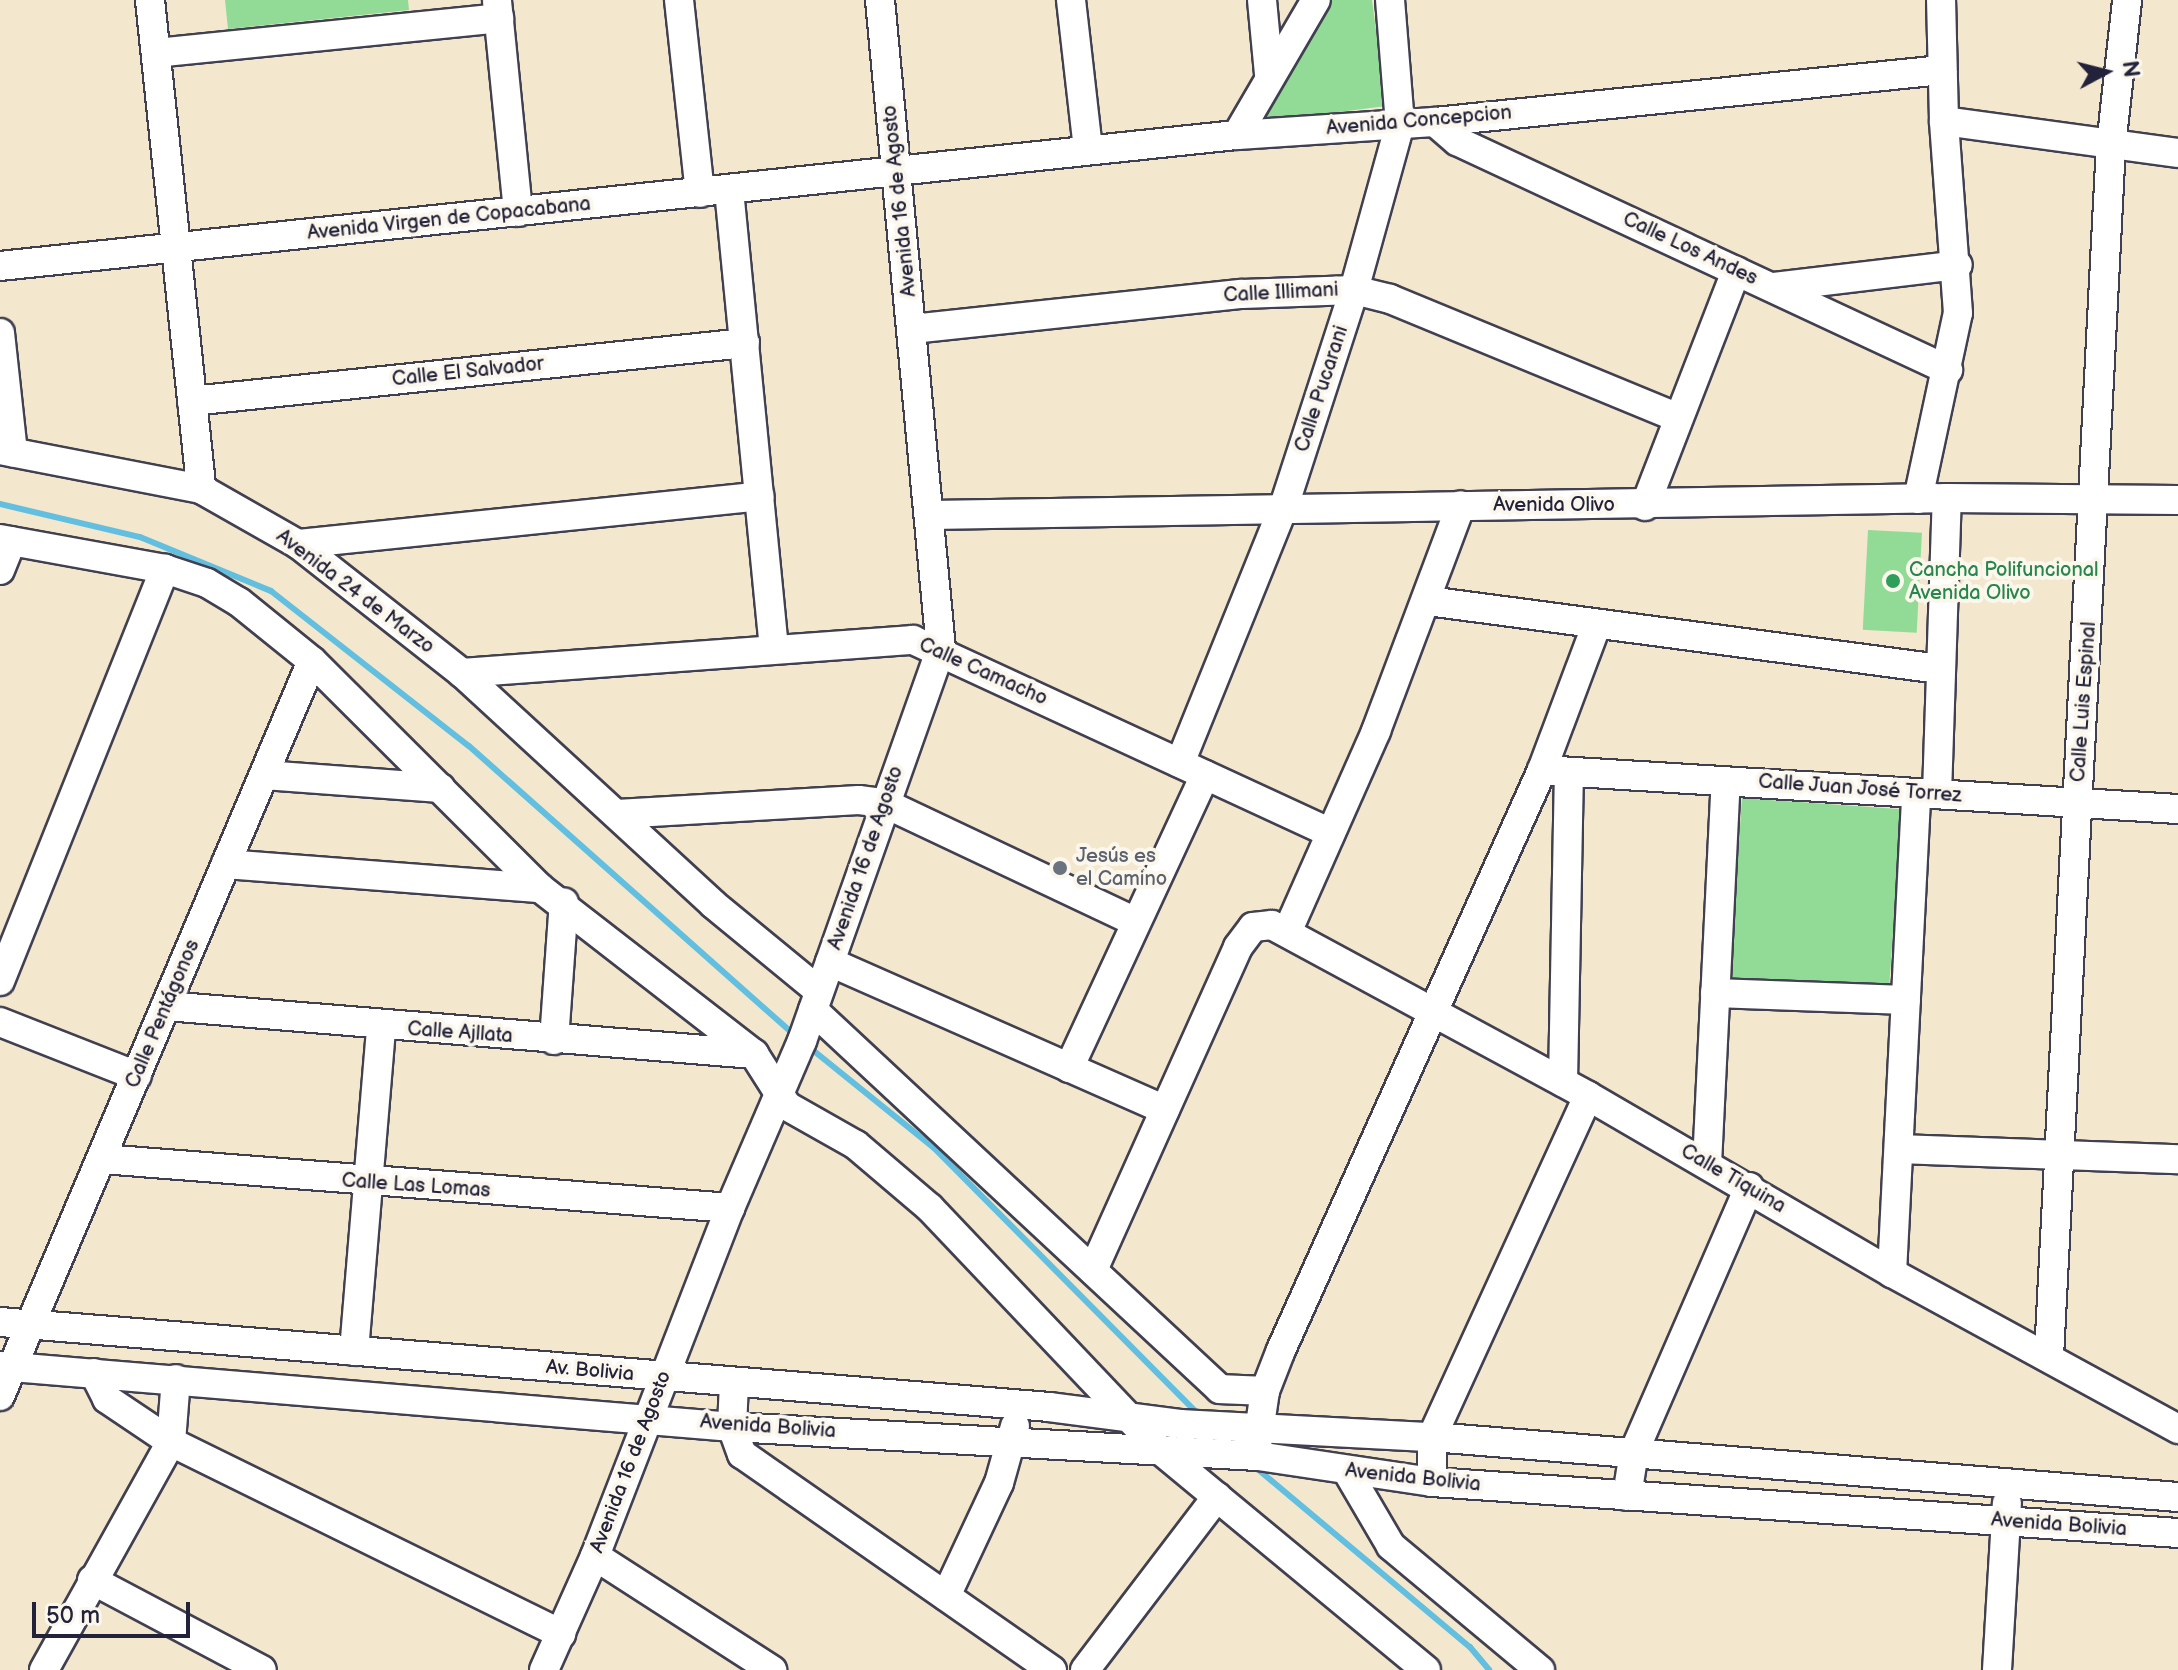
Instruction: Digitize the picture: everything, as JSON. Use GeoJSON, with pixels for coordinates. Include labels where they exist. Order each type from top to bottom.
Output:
{"type":"FeatureCollection","features":[{"type":"Feature","properties":{"kind":"street"},"geometry":{"type":"LineString","coordinates":[[150,0],[201,489]]}},
{"type":"Feature","properties":{"kind":"street"},"geometry":{"type":"LineString","coordinates":[[679,0],[700,193]]}},
{"type":"Feature","properties":{"kind":"street","name":"Avenida 16 de Agosto"},"geometry":{"type":"LineString","coordinates":[[544,1670],[595,1556],[730,1208],[780,1098],[941,649],[931,515],[880,0]]}},
{"type":"Feature","properties":{"kind":"street"},"geometry":{"type":"LineString","coordinates":[[1071,0],[1088,150]]}},
{"type":"Feature","properties":{"kind":"street"},"geometry":{"type":"LineString","coordinates":[[1262,0],[1269,74]]}},
{"type":"Feature","properties":{"kind":"street"},"geometry":{"type":"LineString","coordinates":[[1237,135],[1269,74],[1316,0]]}},
{"type":"Feature","properties":{"kind":"street","name":"Calle Pucarani"},"geometry":{"type":"LineString","coordinates":[[1069,1068],[1134,921],[1192,769],[1284,506],[1354,290],[1400,124],[1390,0]]}},
{"type":"Feature","properties":{"kind":"street"},"geometry":{"type":"LineString","coordinates":[[1918,499],[1958,313],[1958,265],[1944,121],[1941,14],[1919,0]]}},
{"type":"Feature","properties":{"kind":"street","name":"Calle Luis Espinal"},"geometry":{"type":"LineString","coordinates":[[2049,1356],[2077,802],[2097,498],[2111,146],[2127,0]]}},
{"type":"Feature","properties":{"kind":"street"},"geometry":{"type":"LineString","coordinates":[[156,53],[498,9],[518,212]]}},
{"type":"Feature","properties":{"kind":"street","name":"Avenida Concepcion"},"geometry":{"type":"LineString","coordinates":[[897,172],[1237,135],[1435,122],[1942,70]]}},
{"type":"Feature","properties":{"kind":"street"},"geometry":{"type":"LineString","coordinates":[[1944,121],[2178,153]]}},
{"type":"Feature","properties":{"kind":"street","name":"Calle Los Andes"},"geometry":{"type":"LineString","coordinates":[[1435,122],[1457,141],[1948,370]]}},
{"type":"Feature","properties":{"kind":"street","name":"Avenida Virgen de Copacabana"},"geometry":{"type":"LineString","coordinates":[[0,266],[897,172]]}},
{"type":"Feature","properties":{"kind":"street"},"geometry":{"type":"LineString","coordinates":[[729,190],[774,648]]}},
{"type":"Feature","properties":{"kind":"street"},"geometry":{"type":"LineString","coordinates":[[1774,287],[1958,265]]}},
{"type":"Feature","properties":{"kind":"street"},"geometry":{"type":"LineString","coordinates":[[1645,506],[1676,417],[1736,271]]}},
{"type":"Feature","properties":{"kind":"street","name":"Calle Illimani"},"geometry":{"type":"LineString","coordinates":[[912,329],[1242,294],[1354,290],[1390,299],[1676,417]]}},
{"type":"Feature","properties":{"kind":"street"},"geometry":{"type":"LineString","coordinates":[[0,333],[7,451]]}},
{"type":"Feature","properties":{"kind":"street","name":"Calle El Salvador"},"geometry":{"type":"LineString","coordinates":[[192,401],[745,343]]}},
{"type":"Feature","properties":{"kind":"street","name":"Avenida 24 de Marzo"},"geometry":{"type":"LineString","coordinates":[[7,451],[201,489],[298,544],[462,673],[617,814],[749,936],[1220,1389],[1265,1391]]}},
{"type":"Feature","properties":{"kind":"street"},"geometry":{"type":"LineString","coordinates":[[298,544],[760,496]]}},
{"type":"Feature","properties":{"kind":"street"},"geometry":{"type":"LineString","coordinates":[[1892,1273],[1906,1000],[1940,669],[1947,498]]}},
{"type":"Feature","properties":{"kind":"street","name":"Avenida Olivo"},"geometry":{"type":"LineString","coordinates":[[931,515],[1284,506],[1645,506],[1947,498],[2178,500]]}},
{"type":"Feature","properties":{"kind":"street"},"geometry":{"type":"LineString","coordinates":[[1093,1270],[1245,934],[1261,925],[1288,930],[1428,601],[1461,505]]}},
{"type":"Feature","properties":{"kind":"street"},"geometry":{"type":"LineString","coordinates":[[0,570],[6,540],[165,569],[207,583],[239,602],[312,661],[552,895],[754,1054],[780,1098],[796,1113],[856,1145],[930,1208],[1160,1450],[1426,1670]]}},
{"type":"Feature","properties":{"kind":"street"},"geometry":{"type":"LineString","coordinates":[[0,981],[165,569]]}},
{"type":"Feature","properties":{"kind":"street"},"geometry":{"type":"LineString","coordinates":[[1428,601],[1940,669]]}},
{"type":"Feature","properties":{"kind":"street"},"geometry":{"type":"LineString","coordinates":[[1250,1437],[1265,1391],[1433,1010],[1556,772],[1597,624]]}},
{"type":"Feature","properties":{"kind":"street","name":"Calle Camacho"},"geometry":{"type":"LineString","coordinates":[[462,673],[913,640],[941,649],[1331,833]]}},
{"type":"Feature","properties":{"kind":"street","name":"Calle Pentágonos"},"geometry":{"type":"LineString","coordinates":[[0,1396],[7,1367],[32,1324],[312,661]]}},
{"type":"Feature","properties":{"kind":"street"},"geometry":{"type":"LineString","coordinates":[[1556,772],[1563,1082]]}},
{"type":"Feature","properties":{"kind":"street","name":"Calle Juan José Torrez"},"geometry":{"type":"LineString","coordinates":[[1556,772],[2178,809]]}},
{"type":"Feature","properties":{"kind":"street"},"geometry":{"type":"LineString","coordinates":[[264,775],[441,788]]}},
{"type":"Feature","properties":{"kind":"street"},"geometry":{"type":"LineString","coordinates":[[1707,1164],[1726,781]]}},
{"type":"Feature","properties":{"kind":"street"},"geometry":{"type":"LineString","coordinates":[[617,814],[859,800],[884,803],[1134,921]]}},
{"type":"Feature","properties":{"kind":"street"},"geometry":{"type":"LineString","coordinates":[[226,864],[552,895]]}},
{"type":"Feature","properties":{"kind":"street"},"geometry":{"type":"LineString","coordinates":[[552,895],[554,1040]]}},
{"type":"Feature","properties":{"kind":"street","name":"Calle Tiquina"},"geometry":{"type":"LineString","coordinates":[[1288,930],[1749,1187],[1892,1273],[2178,1429]]}},
{"type":"Feature","properties":{"kind":"street"},"geometry":{"type":"LineString","coordinates":[[830,962],[1165,1110]]}},
{"type":"Feature","properties":{"kind":"street"},"geometry":{"type":"LineString","coordinates":[[1715,993],[1906,1000]]}},
{"type":"Feature","properties":{"kind":"street","name":"Calle Ajllata"},"geometry":{"type":"LineString","coordinates":[[166,1006],[381,1027],[754,1054]]}},
{"type":"Feature","properties":{"kind":"street"},"geometry":{"type":"LineString","coordinates":[[0,1022],[137,1076]]}},
{"type":"Feature","properties":{"kind":"street"},"geometry":{"type":"LineString","coordinates":[[354,1351],[381,1027]]}},
{"type":"Feature","properties":{"kind":"street"},"geometry":{"type":"LineString","coordinates":[[1432,1482],[1432,1437],[1588,1096]]}},
{"type":"Feature","properties":{"kind":"street"},"geometry":{"type":"LineString","coordinates":[[1899,1149],[2178,1159]]}},
{"type":"Feature","properties":{"kind":"street","name":"Calle Las Lomas"},"geometry":{"type":"LineString","coordinates":[[102,1159],[368,1183],[730,1208]]}},
{"type":"Feature","properties":{"kind":"street"},"geometry":{"type":"LineString","coordinates":[[1627,1496],[1634,1452],[1749,1187]]}},
{"type":"Feature","properties":{"kind":"street","name":"Av. Bolivia"},"geometry":{"type":"LineString","coordinates":[[0,1322],[1015,1406],[1180,1424],[1250,1437]]}},
{"type":"Feature","properties":{"kind":"street"},"geometry":{"type":"LineString","coordinates":[[7,1367],[649,1418]]}},
{"type":"Feature","properties":{"kind":"street"},"geometry":{"type":"LineString","coordinates":[[94,1373],[107,1399],[171,1442],[561,1634]]}},
{"type":"Feature","properties":{"kind":"street"},"geometry":{"type":"LineString","coordinates":[[44,1670],[171,1442],[176,1379]]}},
{"type":"Feature","properties":{"kind":"street"},"geometry":{"type":"LineString","coordinates":[[734,1383],[732,1427],[742,1454],[1052,1670]]}},
{"type":"Feature","properties":{"kind":"street"},"geometry":{"type":"LineString","coordinates":[[946,1596],[999,1483],[1012,1442],[1015,1406]]}},
{"type":"Feature","properties":{"kind":"street","name":"Avenida Bolivia"},"geometry":{"type":"LineString","coordinates":[[649,1418],[732,1427],[1211,1453],[1250,1437],[1329,1433],[1432,1437],[2008,1486],[2178,1497]]}},
{"type":"Feature","properties":{"kind":"street","name":"Avenida Bolivia"},"geometry":{"type":"LineString","coordinates":[[1250,1437],[1347,1471],[1432,1482],[2178,1533]]}},
{"type":"Feature","properties":{"kind":"street"},"geometry":{"type":"LineString","coordinates":[[1347,1471],[1391,1546],[1540,1670]]}},
{"type":"Feature","properties":{"kind":"street"},"geometry":{"type":"LineString","coordinates":[[1997,1670],[2008,1486]]}},
{"type":"Feature","properties":{"kind":"street"},"geometry":{"type":"LineString","coordinates":[[1085,1670],[1217,1497]]}},
{"type":"Feature","properties":{"kind":"street"},"geometry":{"type":"LineString","coordinates":[[595,1556],[772,1670]]}},
{"type":"Feature","properties":{"kind":"street"},"geometry":{"type":"LineString","coordinates":[[92,1580],[262,1670]]}},
{"type":"Feature","properties":{"kind":"green space"},"geometry":{"type":"Polygon","coordinates":[[[225,0],[408,0],[409,10],[228,29],[225,0]]]}},
{"type":"Feature","properties":{"kind":"green space"},"geometry":{"type":"Polygon","coordinates":[[[1332,0],[1372,0],[1386,106],[1260,122],[1332,0]]]}},
{"type":"Feature","properties":{"kind":"green space","name":"Cancha Polifuncional Avenida Olivo"},"geometry":{"type":"Polygon","coordinates":[[[1868,530],[1922,533],[1917,633],[1863,630],[1868,530]]]}},
{"type":"Feature","properties":{"kind":"green space"},"geometry":{"type":"Polygon","coordinates":[[[1742,798],[1902,809],[1889,990],[1729,979],[1742,798]]]}},
{"type":"Feature","properties":{"kind":"waterway"},"geometry":{"type":"LineString","coordinates":[[0,504],[140,537],[271,591],[469,746],[795,1035]]}},
{"type":"Feature","properties":{"kind":"waterway"},"geometry":{"type":"LineString","coordinates":[[809,1047],[934,1148],[1199,1415]]}},
{"type":"Feature","properties":{"kind":"waterway"},"geometry":{"type":"LineString","coordinates":[[1254,1466],[1470,1647],[1489,1670]]}},
{"type":"Feature","properties":{"kind":"place","name":"Cancha Polifuncional Avenida Olivo"},"geometry":{"type":"Point","coordinates":[1893,581]}},
{"type":"Feature","properties":{"kind":"place","name":"Jesús es el Camino"},"geometry":{"type":"Point","coordinates":[1060,868]}}]}
